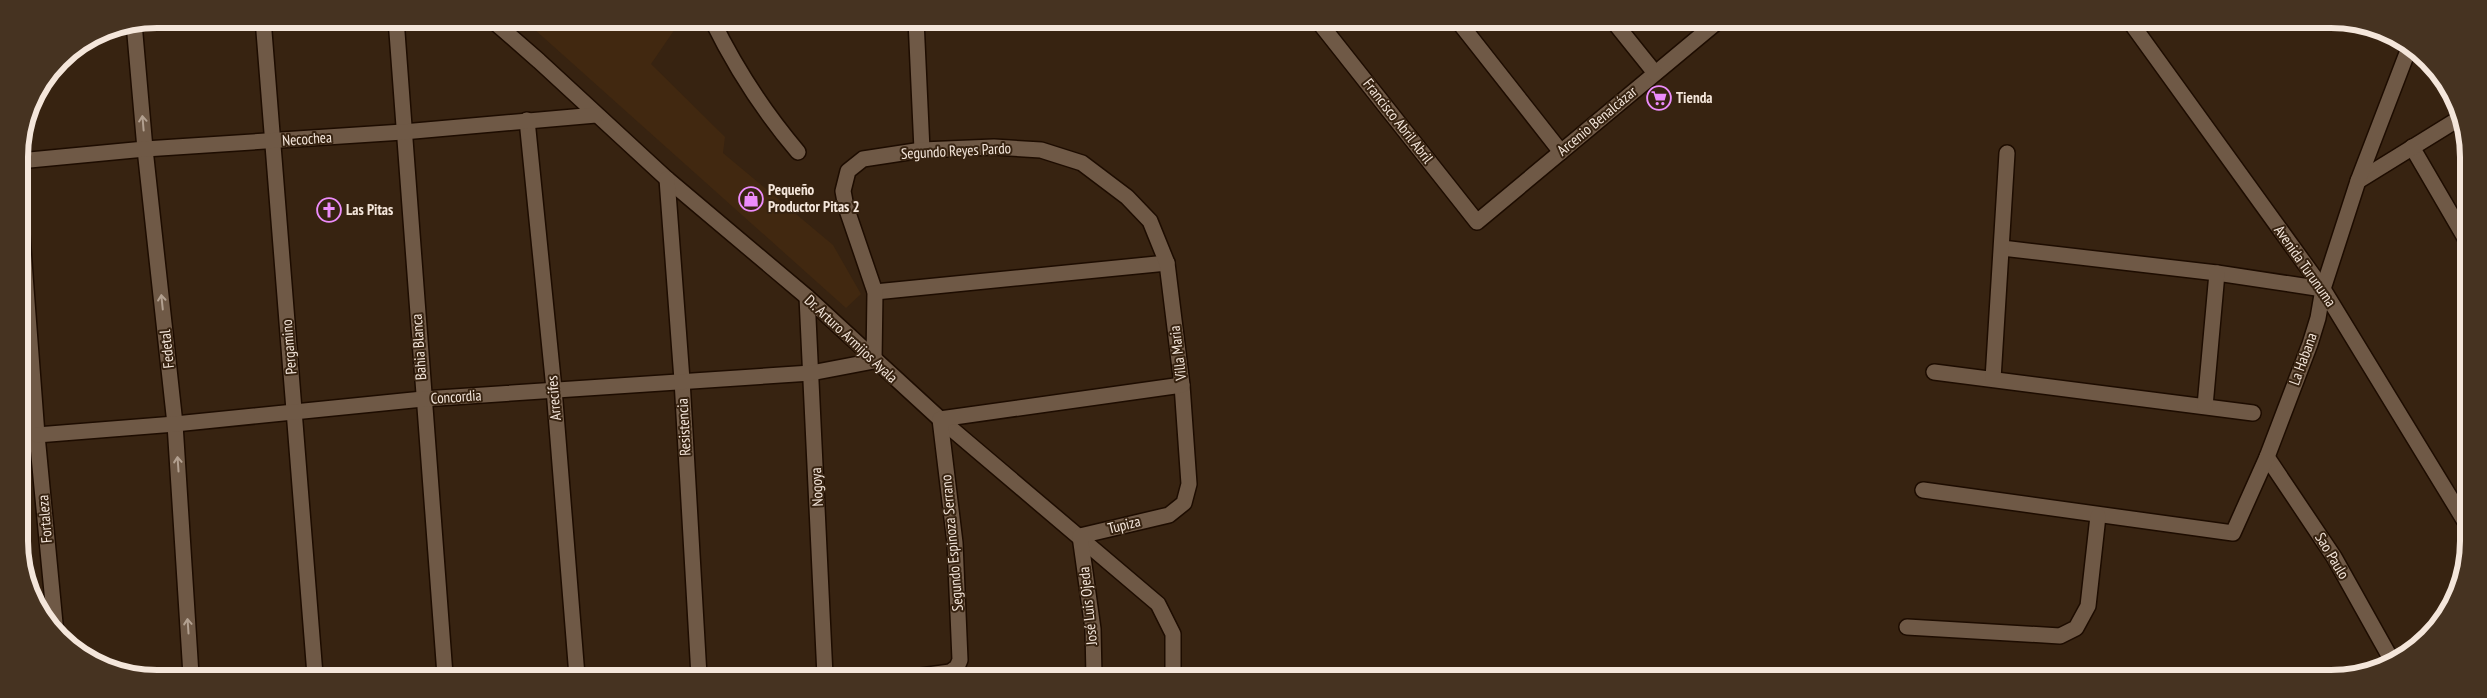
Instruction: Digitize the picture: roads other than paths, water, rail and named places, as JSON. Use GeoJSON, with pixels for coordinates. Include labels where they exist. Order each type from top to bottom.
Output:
{"type":"FeatureCollection","features":[{"type":"Feature","properties":{"kind":"street","name":"Pergamino"},"geometry":{"type":"LineString","coordinates":[[264,28],[315,670]]}},
{"type":"Feature","properties":{"kind":"street","name":"Bahia Blanca"},"geometry":{"type":"LineString","coordinates":[[397,28],[445,670]]}},
{"type":"Feature","properties":{"kind":"street","name":"Dr. Arturo Armijos Ayala"},"geometry":{"type":"LineString","coordinates":[[500,28],[667,179],[807,297],[874,361],[940,419],[1158,604],[1173,634],[1173,670]]}},
{"type":"Feature","properties":{"kind":"street"},"geometry":{"type":"LineString","coordinates":[[716,28],[730,57],[782,134],[798,152]]}},
{"type":"Feature","properties":{"kind":"street"},"geometry":{"type":"LineString","coordinates":[[916,28],[922,150]]}},
{"type":"Feature","properties":{"kind":"street","name":"Francisco Abril Abril"},"geometry":{"type":"LineString","coordinates":[[1324,28],[1476,222]]}},
{"type":"Feature","properties":{"kind":"street"},"geometry":{"type":"LineString","coordinates":[[1463,28],[1561,152]]}},
{"type":"Feature","properties":{"kind":"street"},"geometry":{"type":"LineString","coordinates":[[1619,28],[1655,72]]}},
{"type":"Feature","properties":{"kind":"street","name":"Arcenio Benalcázar"},"geometry":{"type":"LineString","coordinates":[[1476,222],[1710,28]]}},
{"type":"Feature","properties":{"kind":"street","name":"Avenida Turunuma"},"geometry":{"type":"LineString","coordinates":[[2135,28],[2323,289],[2460,513]]}},
{"type":"Feature","properties":{"kind":"street","name":"Fedetal"},"geometry":{"type":"LineString","coordinates":[[135,30],[145,149],[176,424],[192,670]]}},
{"type":"Feature","properties":{"kind":"street","name":"La Habana"},"geometry":{"type":"LineString","coordinates":[[2098,516],[2233,532],[2267,457],[2310,344],[2318,318],[2323,289],[2358,181],[2407,53]]}},
{"type":"Feature","properties":{"kind":"street","name":"Necochea"},"geometry":{"type":"LineString","coordinates":[[28,160],[145,149],[403,132],[596,115]]}},
{"type":"Feature","properties":{"kind":"street","name":"Arrecifes"},"geometry":{"type":"LineString","coordinates":[[527,120],[554,389],[577,670]]}},
{"type":"Feature","properties":{"kind":"street"},"geometry":{"type":"LineString","coordinates":[[2358,181],[2455,121]]}},
{"type":"Feature","properties":{"kind":"street","name":"Segundo Reyes Pardo"},"geometry":{"type":"LineString","coordinates":[[875,292],[846,208],[843,191],[848,172],[863,159],[922,150],[994,147],[1041,150],[1082,163],[1128,197]]}},
{"type":"Feature","properties":{"kind":"street"},"geometry":{"type":"LineString","coordinates":[[2412,147],[2460,229]]}},
{"type":"Feature","properties":{"kind":"street"},"geometry":{"type":"LineString","coordinates":[[1992,379],[2007,153]]}},
{"type":"Feature","properties":{"kind":"street","name":"Resistencia"},"geometry":{"type":"LineString","coordinates":[[667,179],[682,380],[699,670]]}},
{"type":"Feature","properties":{"kind":"street","name":"Villa Maria"},"geometry":{"type":"LineString","coordinates":[[1128,197],[1150,221],[1167,263],[1182,385],[1189,484],[1184,502],[1169,515]]}},
{"type":"Feature","properties":{"kind":"street"},"geometry":{"type":"LineString","coordinates":[[2002,248],[2217,273],[2323,289]]}},
{"type":"Feature","properties":{"kind":"street"},"geometry":{"type":"LineString","coordinates":[[874,361],[875,292],[1167,263]]}},
{"type":"Feature","properties":{"kind":"street"},"geometry":{"type":"LineString","coordinates":[[2205,406],[2217,273]]}},
{"type":"Feature","properties":{"kind":"street","name":"Nogoya"},"geometry":{"type":"LineString","coordinates":[[807,297],[825,670]]}},
{"type":"Feature","properties":{"kind":"street","name":"Fortaleza"},"geometry":{"type":"LineString","coordinates":[[28,315],[55,621]]}},
{"type":"Feature","properties":{"kind":"street","name":"Concordia"},"geometry":{"type":"LineString","coordinates":[[37,435],[554,389],[811,373],[874,361]]}},
{"type":"Feature","properties":{"kind":"street"},"geometry":{"type":"LineString","coordinates":[[1934,372],[2253,412]]}},
{"type":"Feature","properties":{"kind":"street"},"geometry":{"type":"LineString","coordinates":[[940,419],[1182,385]]}},
{"type":"Feature","properties":{"kind":"street","name":"Segundo Espinoza Serrano"},"geometry":{"type":"LineString","coordinates":[[940,419],[955,544],[960,660],[957,668],[954,670]]}},
{"type":"Feature","properties":{"kind":"street","name":"Sao Paulo"},"geometry":{"type":"LineString","coordinates":[[2267,457],[2334,557],[2389,656]]}},
{"type":"Feature","properties":{"kind":"street"},"geometry":{"type":"LineString","coordinates":[[1907,627],[2060,636],[2076,628],[2088,606],[2098,516],[1923,490]]}},
{"type":"Feature","properties":{"kind":"street","name":"Tupiza"},"geometry":{"type":"LineString","coordinates":[[1080,536],[1169,515]]}},
{"type":"Feature","properties":{"kind":"street","name":"José Luis Ojeda"},"geometry":{"type":"LineString","coordinates":[[1080,536],[1093,629],[1094,670]]}},
{"type":"Feature","properties":{"kind":"place","name":"Tienda"},"geometry":{"type":"Point","coordinates":[1659,98]}},
{"type":"Feature","properties":{"kind":"place","name":"Pequeño Productor Pitas 2"},"geometry":{"type":"Point","coordinates":[751,199]}},
{"type":"Feature","properties":{"kind":"place","name":"Las Pitas"},"geometry":{"type":"Point","coordinates":[329,210]}}]}
